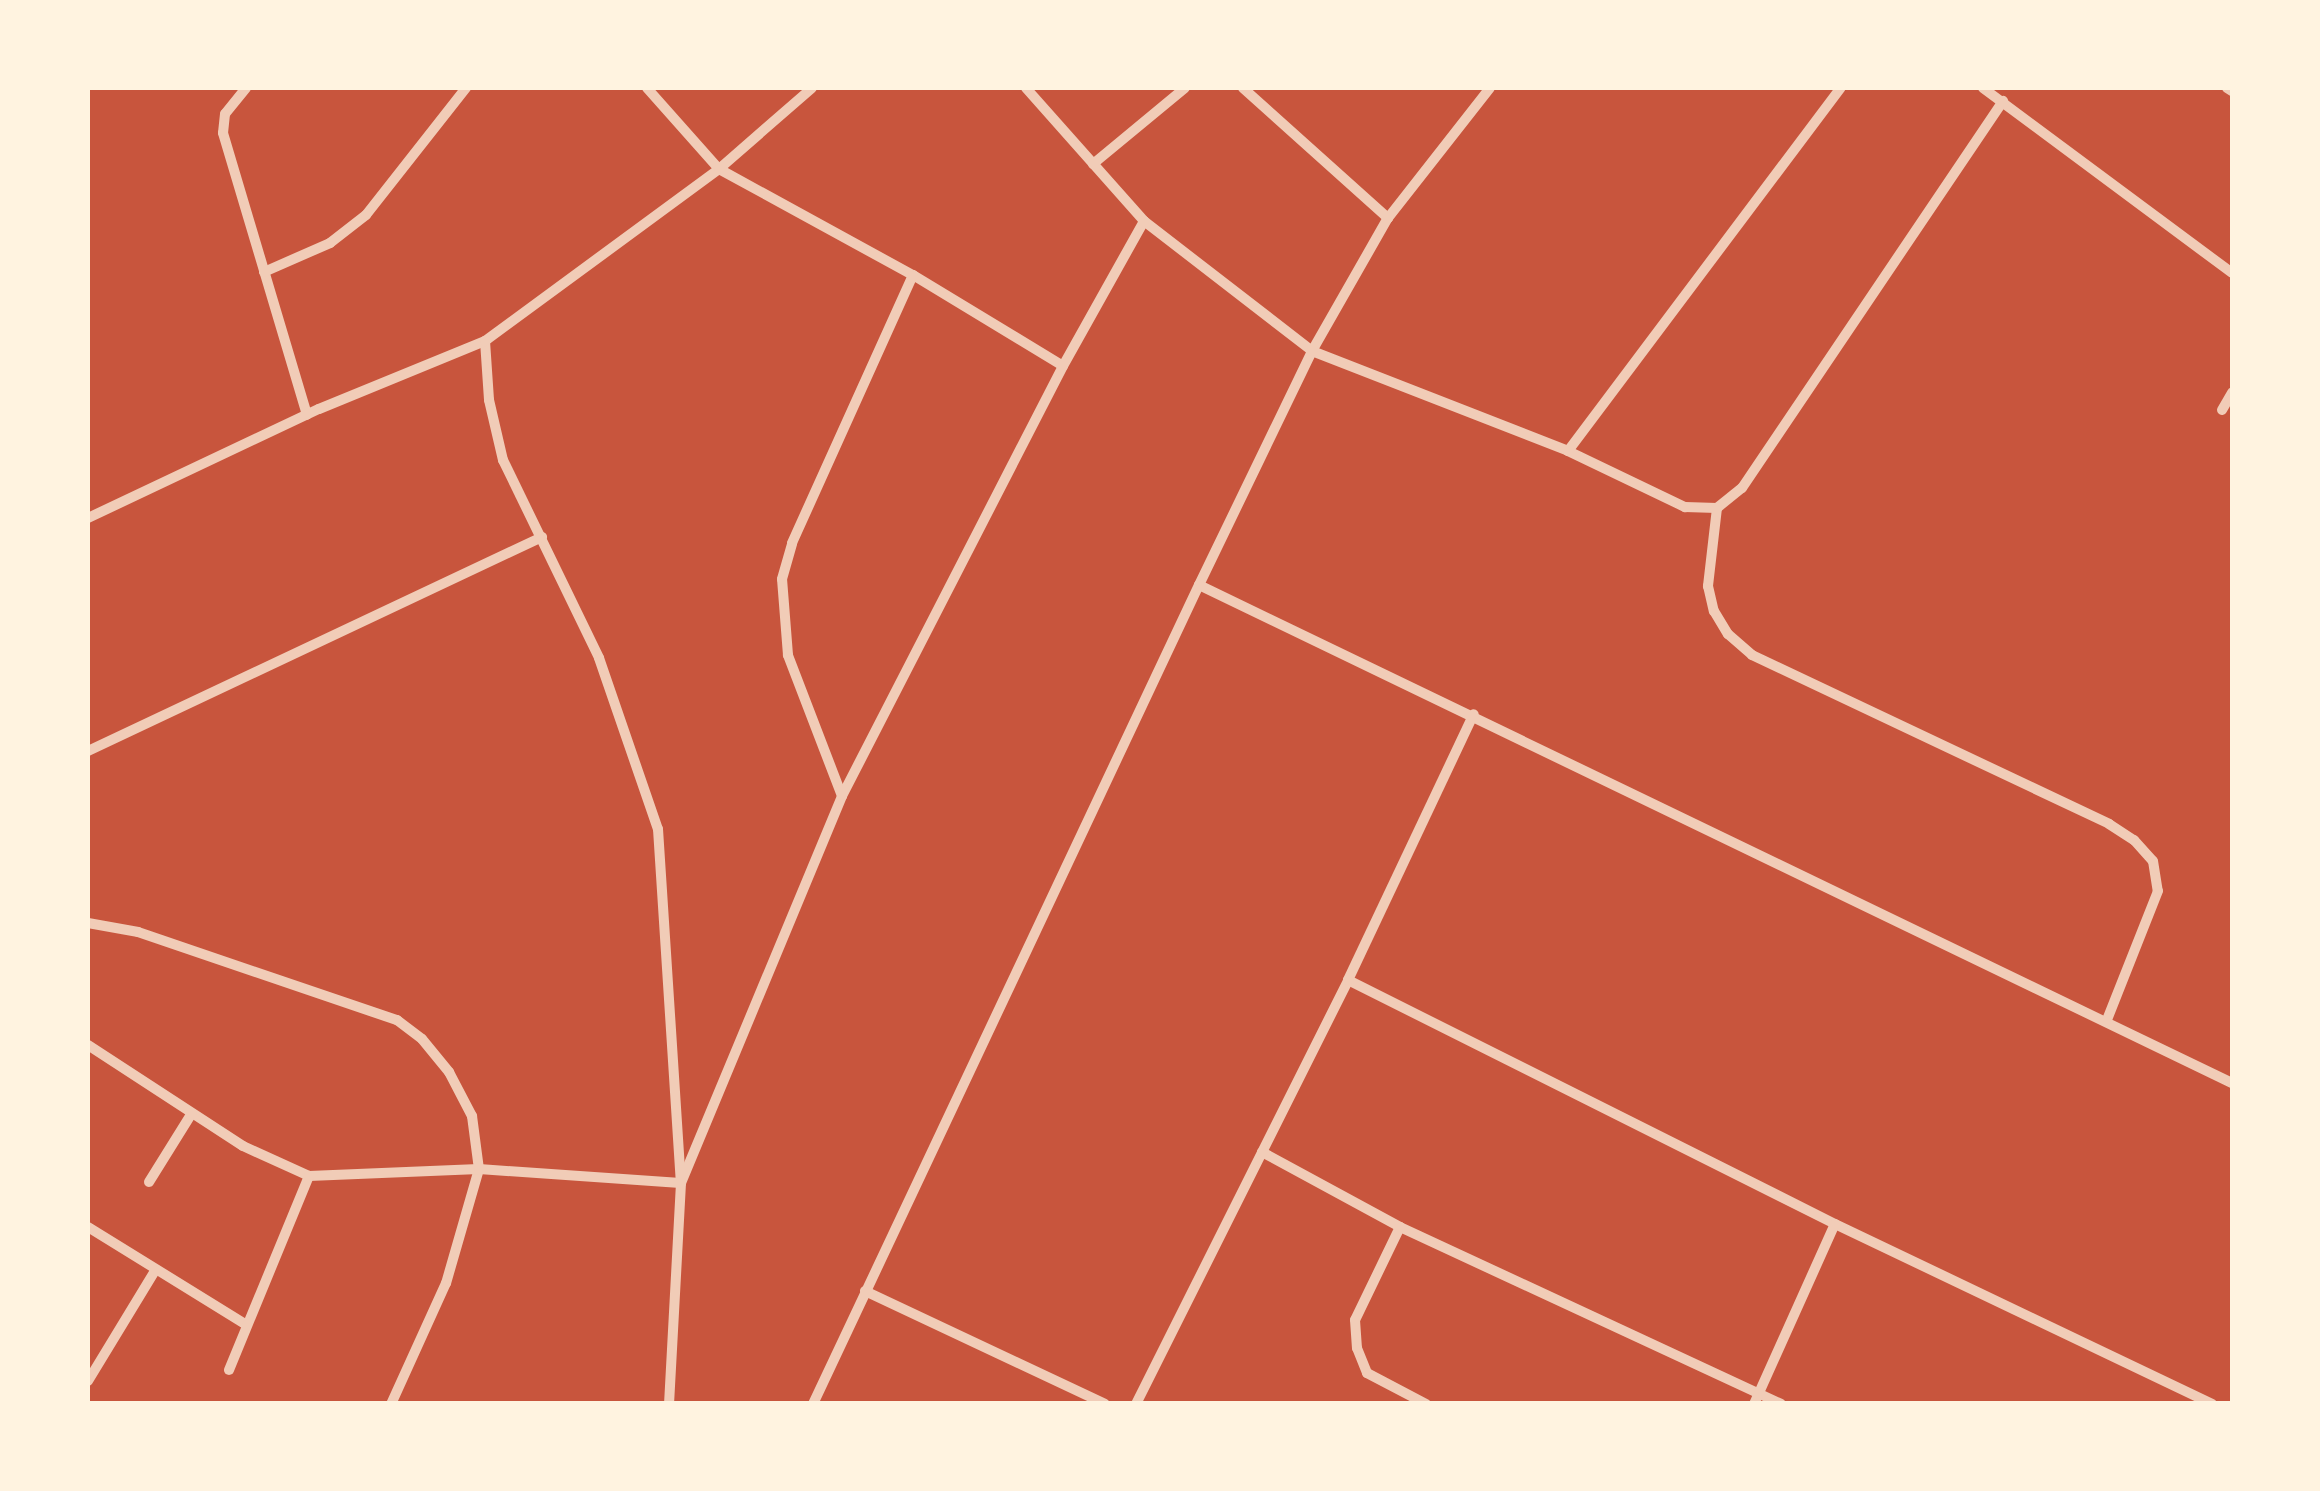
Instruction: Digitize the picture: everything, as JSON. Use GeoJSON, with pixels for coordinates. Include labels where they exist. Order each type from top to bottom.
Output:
{"type":"FeatureCollection","features":[{"type":"Feature","properties":{"kind":"street"},"geometry":{"type":"LineString","coordinates":[[246,88],[225,114],[223,133],[238,196],[306,415]]}},
{"type":"Feature","properties":{"kind":"street"},"geometry":{"type":"LineString","coordinates":[[264,272],[330,244],[366,215],[466,88]]}},
{"type":"Feature","properties":{"kind":"street"},"geometry":{"type":"LineString","coordinates":[[648,88],[719,168],[913,275],[1063,366]]}},
{"type":"Feature","properties":{"kind":"street"},"geometry":{"type":"LineString","coordinates":[[88,518],[306,415],[484,341],[719,168],[812,88]]}},
{"type":"Feature","properties":{"kind":"street"},"geometry":{"type":"LineString","coordinates":[[1026,88],[1144,221],[1312,350],[1568,451],[1684,507],[1717,508],[1742,488],[2003,102]]}},
{"type":"Feature","properties":{"kind":"street"},"geometry":{"type":"LineString","coordinates":[[1094,164],[1185,88]]}},
{"type":"Feature","properties":{"kind":"street"},"geometry":{"type":"LineString","coordinates":[[1243,88],[1388,218]]}},
{"type":"Feature","properties":{"kind":"street"},"geometry":{"type":"LineString","coordinates":[[814,1404],[1312,350],[1388,218],[1490,88]]}},
{"type":"Feature","properties":{"kind":"street"},"geometry":{"type":"LineString","coordinates":[[1568,451],[1841,88]]}},
{"type":"Feature","properties":{"kind":"street"},"geometry":{"type":"LineString","coordinates":[[1983,88],[2232,273]]}},
{"type":"Feature","properties":{"kind":"street"},"geometry":{"type":"LineString","coordinates":[[681,1183],[842,796],[1063,366],[1144,221]]}},
{"type":"Feature","properties":{"kind":"street"},"geometry":{"type":"LineString","coordinates":[[842,796],[788,655],[782,579],[792,543],[913,275]]}},
{"type":"Feature","properties":{"kind":"street"},"geometry":{"type":"LineString","coordinates":[[484,341],[495,435],[600,658],[658,829],[681,1183],[669,1404]]}},
{"type":"Feature","properties":{"kind":"street"},"geometry":{"type":"LineString","coordinates":[[2222,410],[2232,393]]}},
{"type":"Feature","properties":{"kind":"street"},"geometry":{"type":"LineString","coordinates":[[1717,508],[1708,586],[1714,611],[1728,634],[1752,655],[2109,824],[2134,840],[2152,861],[2158,892],[2108,1020]]}},
{"type":"Feature","properties":{"kind":"street"},"geometry":{"type":"LineString","coordinates":[[88,751],[542,537]]}},
{"type":"Feature","properties":{"kind":"street"},"geometry":{"type":"LineString","coordinates":[[1199,585],[1474,714],[2232,1083]]}},
{"type":"Feature","properties":{"kind":"street"},"geometry":{"type":"LineString","coordinates":[[1136,1404],[1348,980],[1474,714]]}},
{"type":"Feature","properties":{"kind":"street"},"geometry":{"type":"LineString","coordinates":[[88,923],[138,932],[396,1020],[422,1039],[449,1072],[472,1116],[478,1169],[446,1283],[391,1404]]}},
{"type":"Feature","properties":{"kind":"street"},"geometry":{"type":"LineString","coordinates":[[1348,980],[1835,1224],[2207,1403]]}},
{"type":"Feature","properties":{"kind":"street"},"geometry":{"type":"LineString","coordinates":[[88,1045],[243,1146],[310,1176],[478,1169],[681,1183]]}},
{"type":"Feature","properties":{"kind":"street"},"geometry":{"type":"LineString","coordinates":[[149,1182],[192,1113]]}},
{"type":"Feature","properties":{"kind":"street"},"geometry":{"type":"LineString","coordinates":[[1262,1152],[1400,1227],[1760,1391],[1780,1404]]}},
{"type":"Feature","properties":{"kind":"street"},"geometry":{"type":"LineString","coordinates":[[229,1370],[244,1324],[310,1176]]}},
{"type":"Feature","properties":{"kind":"street"},"geometry":{"type":"LineString","coordinates":[[1754,1404],[1835,1224]]}},
{"type":"Feature","properties":{"kind":"street"},"geometry":{"type":"LineString","coordinates":[[88,1227],[244,1324]]}},
{"type":"Feature","properties":{"kind":"street"},"geometry":{"type":"LineString","coordinates":[[1400,1227],[1355,1320],[1357,1348],[1367,1373],[1426,1404]]}},
{"type":"Feature","properties":{"kind":"street"},"geometry":{"type":"LineString","coordinates":[[88,1381],[155,1271]]}},
{"type":"Feature","properties":{"kind":"street"},"geometry":{"type":"LineString","coordinates":[[865,1290],[1105,1404]]}}]}
